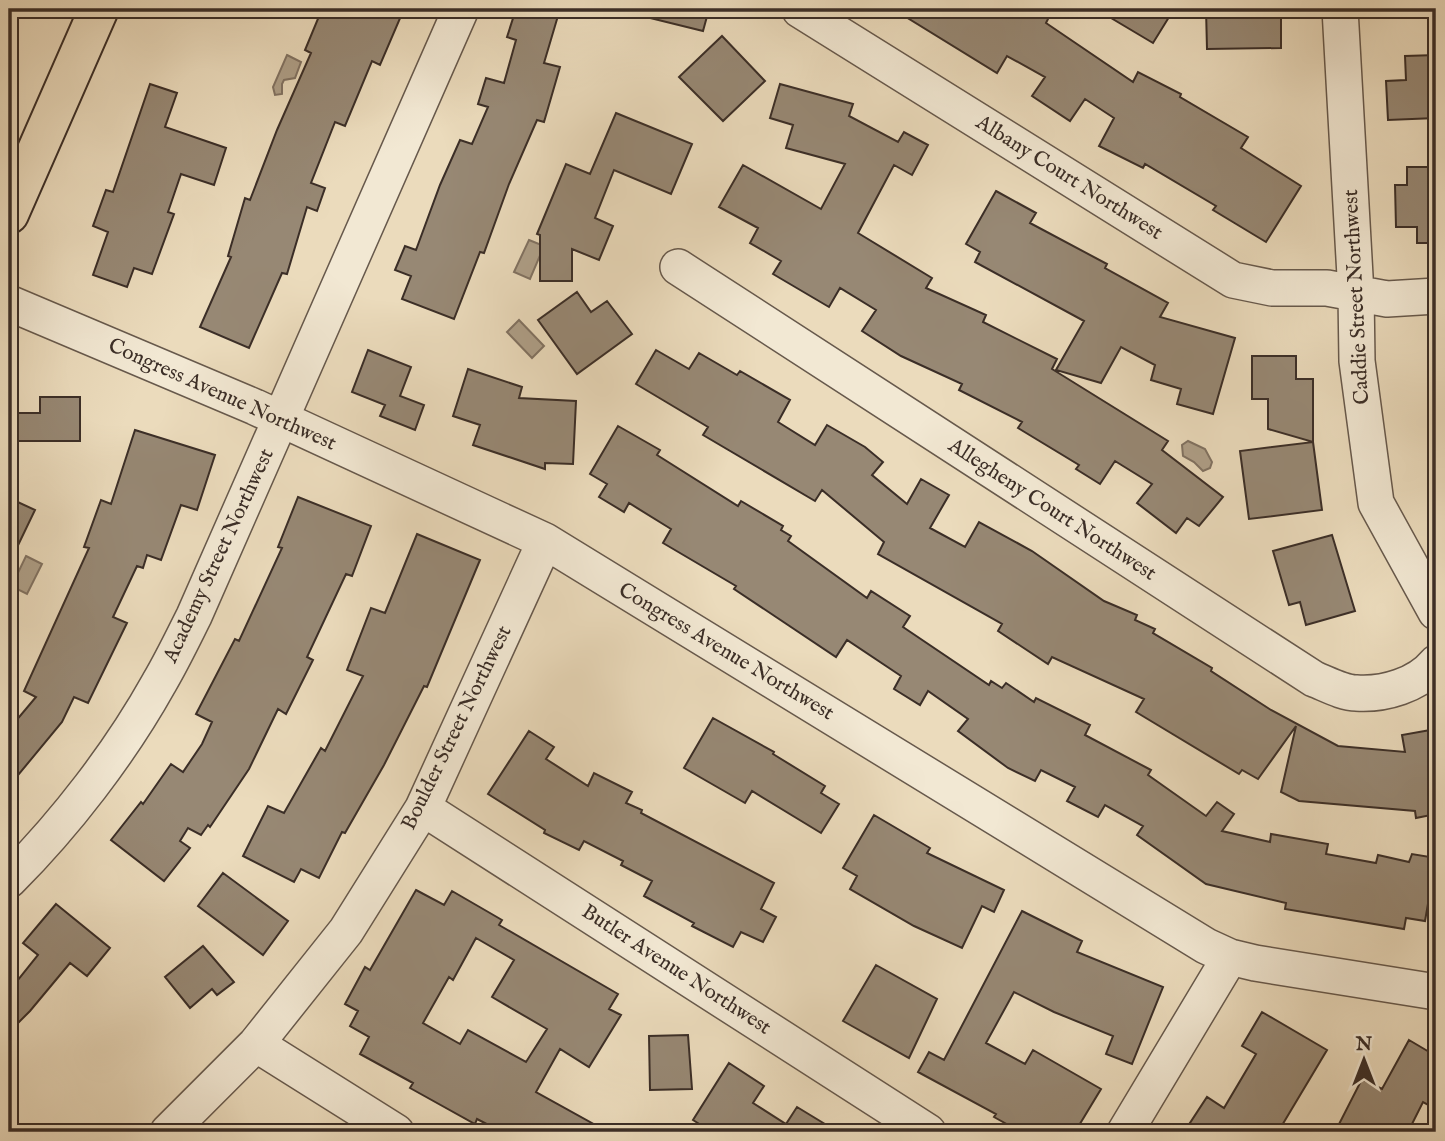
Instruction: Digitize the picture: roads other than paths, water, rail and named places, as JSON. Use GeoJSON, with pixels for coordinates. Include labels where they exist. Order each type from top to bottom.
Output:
{"type":"FeatureCollection","features":[{"type":"Feature","properties":{"kind":"main road"},"geometry":{"type":"LineString","coordinates":[[9,214],[99,9]]}},
{"type":"Feature","properties":{"kind":"street","name":"Academy Street Northwest"},"geometry":{"type":"LineString","coordinates":[[9,880],[32,856],[106,764],[158,685],[194,616],[461,9]]}},
{"type":"Feature","properties":{"kind":"street"},"geometry":{"type":"LineString","coordinates":[[1340,9],[1350,9]]}},
{"type":"Feature","properties":{"kind":"street","name":"Caddie Street Northwest"},"geometry":{"type":"LineString","coordinates":[[1340,9],[1356,294],[1357,361],[1376,503],[1436,611]]}},
{"type":"Feature","properties":{"kind":"street","name":"Albany Court Northwest"},"geometry":{"type":"LineString","coordinates":[[800,10],[1233,280],[1272,288],[1326,288],[1387,299],[1436,296]]}},
{"type":"Feature","properties":{"kind":"street","name":"Allegheny Court Northwest"},"geometry":{"type":"LineString","coordinates":[[678,267],[1314,679],[1354,694],[1392,690],[1427,674],[1436,663]]}},
{"type":"Feature","properties":{"kind":"street","name":"Congress Avenue Northwest"},"geometry":{"type":"LineString","coordinates":[[9,303],[281,420],[545,541],[1206,946],[1230,957],[1255,963],[1436,992]]}},
{"type":"Feature","properties":{"kind":"street","name":"Boulder Street Northwest"},"geometry":{"type":"LineString","coordinates":[[168,1132],[257,1044],[346,931],[423,808],[545,541]]}},
{"type":"Feature","properties":{"kind":"street","name":"Butler Avenue Northwest"},"geometry":{"type":"LineString","coordinates":[[423,808],[928,1132]]}},
{"type":"Feature","properties":{"kind":"street"},"geometry":{"type":"LineString","coordinates":[[1125,1132],[1230,957]]}},
{"type":"Feature","properties":{"kind":"street"},"geometry":{"type":"LineString","coordinates":[[257,1044],[396,1132]]}}]}
